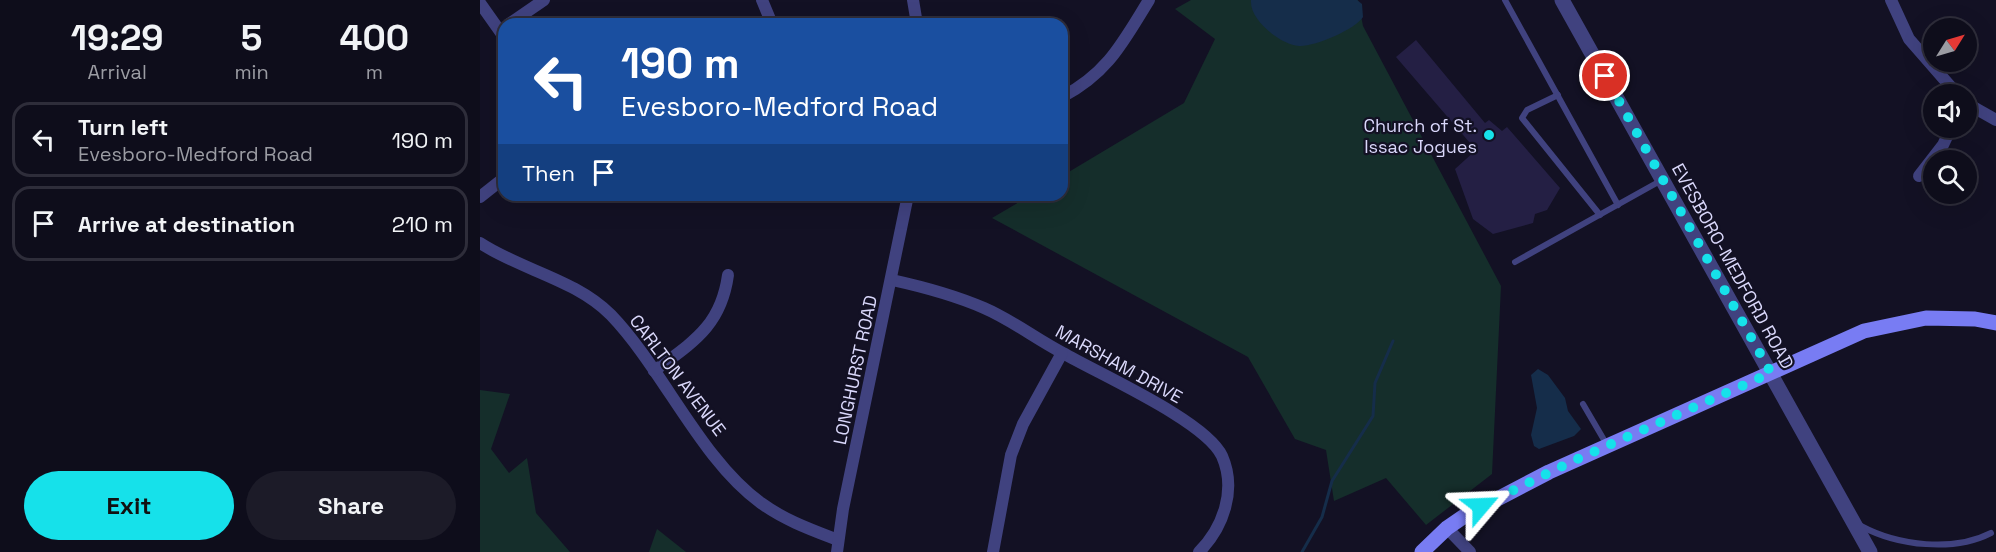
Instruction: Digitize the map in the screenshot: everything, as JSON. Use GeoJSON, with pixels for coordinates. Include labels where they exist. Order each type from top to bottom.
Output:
{"type":"FeatureCollection","features":[{"type":"Feature","properties":{"kind":"main road"},"geometry":{"type":"LineString","coordinates":[[1422,552],[1447,528],[1481,506],[1607,446],[1864,331],[1902,321],[1956,318],[1996,323]]}},
{"type":"Feature","properties":{"kind":"street"},"geometry":{"type":"LineString","coordinates":[[520,18],[544,0]]}},
{"type":"Feature","properties":{"kind":"street"},"geometry":{"type":"LineString","coordinates":[[762,0],[770,18]]}},
{"type":"Feature","properties":{"kind":"street"},"geometry":{"type":"LineString","coordinates":[[913,0],[916,18]]}},
{"type":"Feature","properties":{"kind":"street"},"geometry":{"type":"LineString","coordinates":[[1068,94],[1085,84],[1108,64],[1149,0]]}},
{"type":"Feature","properties":{"kind":"street","name":"EVESBORO-MEDFORD ROAD"},"geometry":{"type":"LineString","coordinates":[[1562,0],[1870,552]]}},
{"type":"Feature","properties":{"kind":"street"},"geometry":{"type":"LineString","coordinates":[[1891,0],[1909,39],[1948,84]]}},
{"type":"Feature","properties":{"kind":"street"},"geometry":{"type":"LineString","coordinates":[[480,3],[498,23]]}},
{"type":"Feature","properties":{"kind":"street"},"geometry":{"type":"LineString","coordinates":[[1977,109],[1996,120]]}},
{"type":"Feature","properties":{"kind":"street"},"geometry":{"type":"LineString","coordinates":[[1920,176],[1946,138]]}},
{"type":"Feature","properties":{"kind":"street"},"geometry":{"type":"LineString","coordinates":[[480,197],[498,183]]}},
{"type":"Feature","properties":{"kind":"street","name":"LONGHURST ROAD"},"geometry":{"type":"LineString","coordinates":[[838,546],[907,201]]}},
{"type":"Feature","properties":{"kind":"street","name":"CARLTON AVENUE"},"geometry":{"type":"LineString","coordinates":[[480,243],[514,262],[565,284],[596,303],[610,315],[724,466],[747,491],[784,518],[838,546]]}},
{"type":"Feature","properties":{"kind":"street"},"geometry":{"type":"LineString","coordinates":[[654,371],[694,342],[711,324],[721,303],[728,274]]}},
{"type":"Feature","properties":{"kind":"street","name":"MARSHAM DRIVE"},"geometry":{"type":"LineString","coordinates":[[892,280],[929,288],[982,307],[1180,418],[1214,444],[1226,468],[1226,507],[1217,531],[1199,552]]}},
{"type":"Feature","properties":{"kind":"street"},"geometry":{"type":"LineString","coordinates":[[993,552],[1011,455],[1027,418],[1062,353]]}},
{"type":"Feature","properties":{"kind":"street"},"geometry":{"type":"LineString","coordinates":[[1447,528],[1470,552]]}},
{"type":"Feature","properties":{"kind":"lane"},"geometry":{"type":"LineString","coordinates":[[1505,0],[1618,205]]}},
{"type":"Feature","properties":{"kind":"lane"},"geometry":{"type":"LineString","coordinates":[[1557,95],[1527,110],[1522,118],[1600,215]]}},
{"type":"Feature","properties":{"kind":"lane"},"geometry":{"type":"LineString","coordinates":[[1515,262],[1662,180]]}},
{"type":"Feature","properties":{"kind":"lane"},"geometry":{"type":"LineString","coordinates":[[1583,405],[1607,446]]}},
{"type":"Feature","properties":{"kind":"lane"},"geometry":{"type":"LineString","coordinates":[[1854,523],[1891,541],[1923,548],[1969,545],[1991,533]]}},
{"type":"Feature","properties":{"kind":"lane"},"geometry":{"type":"LineString","coordinates":[[1916,551],[1923,548]]}},
{"type":"Feature","properties":{"kind":"green space"},"geometry":{"type":"Polygon","coordinates":[[[1191,0],[1358,0],[1363,26],[1501,286],[1492,474],[1426,525],[1386,478],[1334,501],[1326,450],[1295,439],[1248,357],[992,218],[1021,201],[1068,201],[1068,172],[1184,103],[1215,39],[1175,9],[1191,0]]]}},
{"type":"Feature","properties":{"kind":"green space"},"geometry":{"type":"Polygon","coordinates":[[[480,390],[510,394],[491,449],[509,473],[527,458],[536,513],[570,552],[480,552],[480,390]]]}},
{"type":"Feature","properties":{"kind":"green space"},"geometry":{"type":"Polygon","coordinates":[[[657,529],[686,552],[649,552],[657,529]]]}},
{"type":"Feature","properties":{"kind":"water"},"geometry":{"type":"Polygon","coordinates":[[[1251,0],[1357,0],[1362,4],[1363,17],[1352,27],[1314,44],[1292,45],[1275,36],[1261,23],[1255,15],[1251,0]]]}},
{"type":"Feature","properties":{"kind":"water"},"geometry":{"type":"Polygon","coordinates":[[[1538,369],[1548,375],[1565,398],[1568,411],[1581,429],[1574,436],[1539,449],[1534,446],[1531,435],[1537,408],[1531,375],[1538,369]]]}},
{"type":"Feature","properties":{"kind":"building","name":"Church of St. Issac Jogues"},"geometry":{"type":"Polygon","coordinates":[[[1416,40],[1485,123],[1489,120],[1502,131],[1507,127],[1560,188],[1547,210],[1535,214],[1533,223],[1493,234],[1473,219],[1455,169],[1476,150],[1396,57],[1416,40]]]}},
{"type":"Feature","properties":{"kind":"waterway"},"geometry":{"type":"LineString","coordinates":[[1302,552],[1322,517],[1332,481],[1373,416],[1375,383],[1393,341]]}},
{"type":"Feature","properties":{"kind":"place","name":"Church of St. Issac Jogues"},"geometry":{"type":"Point","coordinates":[1489,135]}},
{"type":"Feature","properties":{"kind":"route"},"geometry":{"type":"LineString","coordinates":[[1481,506],[1549,472],[1679,416],[1771,373],[1605,76]]}}]}
